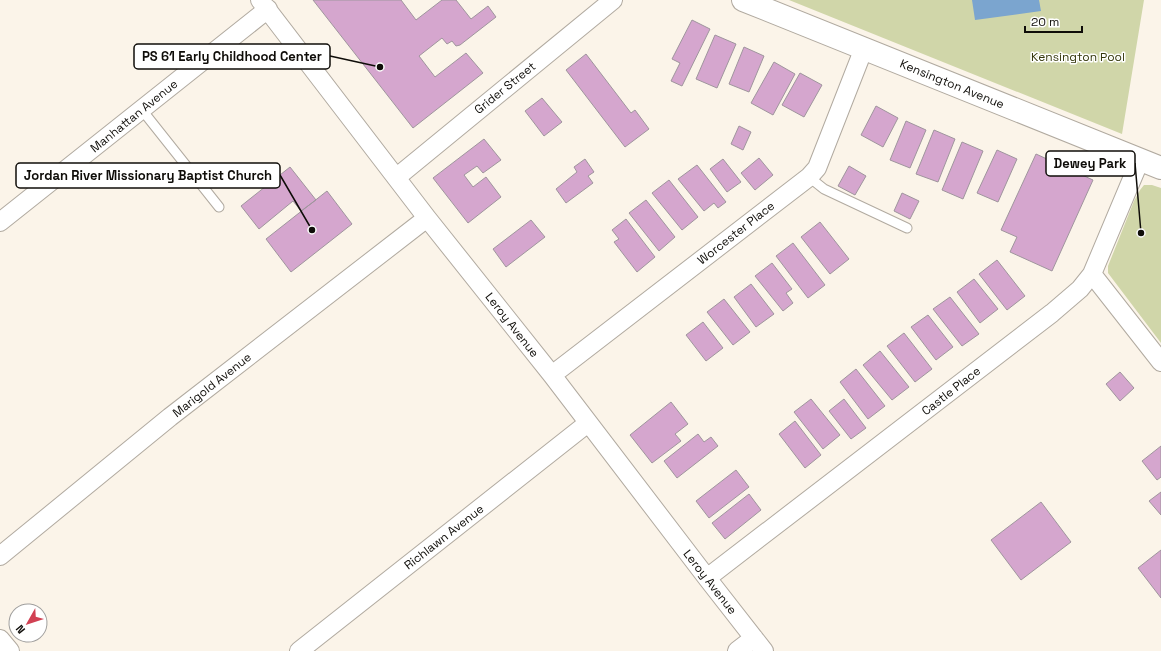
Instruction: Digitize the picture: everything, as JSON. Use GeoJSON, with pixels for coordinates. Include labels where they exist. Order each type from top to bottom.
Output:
{"type":"FeatureCollection","features":[{"type":"Feature","properties":{"kind":"street","name":"Grider Street"},"geometry":{"type":"LineString","coordinates":[[397,176],[613,0]]}},
{"type":"Feature","properties":{"kind":"street","name":"Kensington Avenue"},"geometry":{"type":"LineString","coordinates":[[743,0],[1161,168]]}},
{"type":"Feature","properties":{"kind":"street","name":"Leroy Avenue"},"geometry":{"type":"LineString","coordinates":[[264,5],[397,176],[427,218],[552,375],[759,644]]}},
{"type":"Feature","properties":{"kind":"street","name":"Manhattan Avenue"},"geometry":{"type":"LineString","coordinates":[[0,222],[142,110],[264,5]]}},
{"type":"Feature","properties":{"kind":"street","name":"Worcester Place"},"geometry":{"type":"LineString","coordinates":[[552,375],[809,177],[817,168],[864,48]]}},
{"type":"Feature","properties":{"kind":"street","name":"Castle Place"},"geometry":{"type":"LineString","coordinates":[[707,578],[1052,313],[1080,289],[1092,274],[1140,160]]}},
{"type":"Feature","properties":{"kind":"street","name":"Marigold Avenue"},"geometry":{"type":"LineString","coordinates":[[0,556],[170,417],[427,218]]}},
{"type":"Feature","properties":{"kind":"street"},"geometry":{"type":"LineString","coordinates":[[1092,274],[1161,362]]}},
{"type":"Feature","properties":{"kind":"street","name":"Richlawn Avenue"},"geometry":{"type":"LineString","coordinates":[[299,651],[588,423]]}},
{"type":"Feature","properties":{"kind":"street"},"geometry":{"type":"LineString","coordinates":[[0,639],[10,651]]}},
{"type":"Feature","properties":{"kind":"street"},"geometry":{"type":"LineString","coordinates":[[737,651],[759,644]]}},
{"type":"Feature","properties":{"kind":"lane"},"geometry":{"type":"LineString","coordinates":[[142,110],[219,207]]}},
{"type":"Feature","properties":{"kind":"lane"},"geometry":{"type":"LineString","coordinates":[[809,177],[824,189],[907,228]]}},
{"type":"Feature","properties":{"kind":"green space","name":"Kensington Pool"},"geometry":{"type":"Polygon","coordinates":[[[789,0],[1144,0],[1122,134],[789,0]]]}},
{"type":"Feature","properties":{"kind":"green space"},"geometry":{"type":"Polygon","coordinates":[[[1144,185],[1152,185],[1161,188],[1161,343],[1108,273],[1108,266],[1134,201],[1144,185]]]}},
{"type":"Feature","properties":{"kind":"water"},"geometry":{"type":"Polygon","coordinates":[[[972,0],[1039,0],[1041,11],[975,20],[972,0]]]}},
{"type":"Feature","properties":{"kind":"building"},"geometry":{"type":"Polygon","coordinates":[[[313,0],[401,0],[416,20],[442,0],[456,0],[471,19],[488,6],[496,17],[460,45],[456,46],[452,41],[447,44],[442,38],[419,56],[435,77],[466,53],[483,73],[413,128],[313,0]]]}},
{"type":"Feature","properties":{"kind":"building"},"geometry":{"type":"Polygon","coordinates":[[[692,20],[710,29],[682,86],[671,81],[680,63],[672,59],[692,20]]]}},
{"type":"Feature","properties":{"kind":"building"},"geometry":{"type":"Polygon","coordinates":[[[715,35],[736,44],[717,88],[696,79],[715,35]]]}},
{"type":"Feature","properties":{"kind":"building"},"geometry":{"type":"Polygon","coordinates":[[[744,47],[764,56],[749,92],[729,84],[744,47]]]}},
{"type":"Feature","properties":{"kind":"building"},"geometry":{"type":"Polygon","coordinates":[[[586,54],[631,113],[635,110],[649,129],[625,147],[566,70],[586,54]]]}},
{"type":"Feature","properties":{"kind":"building"},"geometry":{"type":"Polygon","coordinates":[[[774,62],[795,74],[773,115],[751,103],[774,62]]]}},
{"type":"Feature","properties":{"kind":"building"},"geometry":{"type":"Polygon","coordinates":[[[800,73],[822,85],[804,117],[782,105],[800,73]]]}},
{"type":"Feature","properties":{"kind":"building"},"geometry":{"type":"Polygon","coordinates":[[[542,98],[562,122],[544,136],[525,111],[542,98]]]}},
{"type":"Feature","properties":{"kind":"building"},"geometry":{"type":"Polygon","coordinates":[[[876,106],[898,118],[883,147],[861,135],[876,106]]]}},
{"type":"Feature","properties":{"kind":"building"},"geometry":{"type":"Polygon","coordinates":[[[906,121],[926,130],[910,168],[890,160],[906,121]]]}},
{"type":"Feature","properties":{"kind":"building"},"geometry":{"type":"Polygon","coordinates":[[[739,126],[751,132],[743,150],[731,144],[739,126]]]}},
{"type":"Feature","properties":{"kind":"building"},"geometry":{"type":"Polygon","coordinates":[[[934,130],[955,139],[938,182],[916,174],[934,130]]]}},
{"type":"Feature","properties":{"kind":"building"},"geometry":{"type":"Polygon","coordinates":[[[484,139],[501,160],[483,173],[477,166],[464,175],[473,187],[486,177],[501,197],[468,223],[433,178],[484,139]]]}},
{"type":"Feature","properties":{"kind":"building"},"geometry":{"type":"Polygon","coordinates":[[[962,142],[983,151],[963,199],[942,190],[962,142]]]}},
{"type":"Feature","properties":{"kind":"building"},"geometry":{"type":"Polygon","coordinates":[[[997,150],[1017,159],[998,202],[977,193],[997,150]]]}},
{"type":"Feature","properties":{"kind":"building"},"geometry":{"type":"Polygon","coordinates":[[[1036,154],[1093,180],[1052,271],[1010,252],[1017,237],[1001,230],[1036,154]]]}},
{"type":"Feature","properties":{"kind":"building"},"geometry":{"type":"Polygon","coordinates":[[[759,158],[773,175],[755,190],[741,173],[759,158]]]}},
{"type":"Feature","properties":{"kind":"building"},"geometry":{"type":"Polygon","coordinates":[[[585,159],[594,172],[588,176],[593,183],[566,203],[556,189],[577,172],[574,167],[585,159]]]}},
{"type":"Feature","properties":{"kind":"building"},"geometry":{"type":"Polygon","coordinates":[[[723,159],[741,182],[727,192],[710,169],[723,159]]]}},
{"type":"Feature","properties":{"kind":"building"},"geometry":{"type":"Polygon","coordinates":[[[697,165],[726,202],[718,208],[714,203],[704,211],[678,179],[697,165]]]}},
{"type":"Feature","properties":{"kind":"building"},"geometry":{"type":"Polygon","coordinates":[[[849,166],[866,176],[855,195],[838,186],[849,166]]]}},
{"type":"Feature","properties":{"kind":"building"},"geometry":{"type":"Polygon","coordinates":[[[290,167],[316,200],[301,211],[293,201],[259,229],[241,206],[290,167]]]}},
{"type":"Feature","properties":{"kind":"building"},"geometry":{"type":"Polygon","coordinates":[[[669,180],[698,217],[682,230],[652,193],[669,180]]]}},
{"type":"Feature","properties":{"kind":"building"},"geometry":{"type":"Polygon","coordinates":[[[327,191],[352,224],[291,272],[266,239],[327,191]]]}},
{"type":"Feature","properties":{"kind":"building"},"geometry":{"type":"Polygon","coordinates":[[[902,193],[919,201],[910,219],[894,211],[902,193]]]}},
{"type":"Feature","properties":{"kind":"building"},"geometry":{"type":"Polygon","coordinates":[[[646,200],[675,237],[659,251],[629,213],[646,200]]]}},
{"type":"Feature","properties":{"kind":"building"},"geometry":{"type":"Polygon","coordinates":[[[626,219],[655,257],[637,272],[614,242],[619,239],[612,230],[626,219]]]}},
{"type":"Feature","properties":{"kind":"building"},"geometry":{"type":"Polygon","coordinates":[[[531,220],[545,237],[506,267],[493,249],[531,220]]]}},
{"type":"Feature","properties":{"kind":"building"},"geometry":{"type":"Polygon","coordinates":[[[820,222],[849,259],[830,274],[801,237],[820,222]]]}},
{"type":"Feature","properties":{"kind":"building"},"geometry":{"type":"Polygon","coordinates":[[[793,243],[825,285],[808,298],[776,256],[793,243]]]}},
{"type":"Feature","properties":{"kind":"building"},"geometry":{"type":"Polygon","coordinates":[[[997,260],[1025,296],[1007,310],[979,274],[997,260]]]}},
{"type":"Feature","properties":{"kind":"building"},"geometry":{"type":"Polygon","coordinates":[[[772,263],[792,289],[786,293],[793,303],[783,311],[755,276],[772,263]]]}},
{"type":"Feature","properties":{"kind":"building"},"geometry":{"type":"Polygon","coordinates":[[[974,279],[998,309],[980,323],[957,292],[974,279]]]}},
{"type":"Feature","properties":{"kind":"building"},"geometry":{"type":"Polygon","coordinates":[[[751,284],[774,314],[756,327],[734,297],[751,284]]]}},
{"type":"Feature","properties":{"kind":"building"},"geometry":{"type":"Polygon","coordinates":[[[950,297],[979,334],[962,346],[933,309],[950,297]]]}},
{"type":"Feature","properties":{"kind":"building"},"geometry":{"type":"Polygon","coordinates":[[[724,299],[750,332],[733,345],[707,312],[724,299]]]}},
{"type":"Feature","properties":{"kind":"building"},"geometry":{"type":"Polygon","coordinates":[[[928,315],[953,347],[936,360],[911,327],[928,315]]]}},
{"type":"Feature","properties":{"kind":"building"},"geometry":{"type":"Polygon","coordinates":[[[703,322],[723,348],[706,361],[686,335],[703,322]]]}},
{"type":"Feature","properties":{"kind":"building"},"geometry":{"type":"Polygon","coordinates":[[[904,333],[932,369],[915,382],[887,346],[904,333]]]}},
{"type":"Feature","properties":{"kind":"building"},"geometry":{"type":"Polygon","coordinates":[[[880,351],[909,387],[892,400],[863,365],[880,351]]]}},
{"type":"Feature","properties":{"kind":"building"},"geometry":{"type":"Polygon","coordinates":[[[856,369],[885,406],[868,419],[840,382],[856,369]]]}},
{"type":"Feature","properties":{"kind":"building"},"geometry":{"type":"Polygon","coordinates":[[[1120,372],[1134,388],[1120,401],[1106,384],[1120,372]]]}},
{"type":"Feature","properties":{"kind":"building"},"geometry":{"type":"Polygon","coordinates":[[[811,399],[840,435],[823,449],[794,412],[811,399]]]}},
{"type":"Feature","properties":{"kind":"building"},"geometry":{"type":"Polygon","coordinates":[[[844,399],[866,428],[851,439],[829,411],[844,399]]]}},
{"type":"Feature","properties":{"kind":"building"},"geometry":{"type":"Polygon","coordinates":[[[671,402],[688,424],[675,434],[681,441],[652,463],[630,435],[671,402]]]}},
{"type":"Feature","properties":{"kind":"building"},"geometry":{"type":"Polygon","coordinates":[[[795,421],[821,455],[805,468],[779,434],[795,421]]]}},
{"type":"Feature","properties":{"kind":"building"},"geometry":{"type":"Polygon","coordinates":[[[698,434],[704,442],[711,437],[718,446],[677,478],[664,461],[698,434]]]}},
{"type":"Feature","properties":{"kind":"building"},"geometry":{"type":"Polygon","coordinates":[[[1161,446],[1161,477],[1157,480],[1142,461],[1161,446]]]}},
{"type":"Feature","properties":{"kind":"building"},"geometry":{"type":"Polygon","coordinates":[[[736,470],[749,487],[709,518],[696,501],[736,470]]]}},
{"type":"Feature","properties":{"kind":"building"},"geometry":{"type":"Polygon","coordinates":[[[1161,492],[1161,515],[1149,501],[1161,492]]]}},
{"type":"Feature","properties":{"kind":"building"},"geometry":{"type":"Polygon","coordinates":[[[749,494],[761,510],[725,539],[712,523],[749,494]]]}},
{"type":"Feature","properties":{"kind":"building"},"geometry":{"type":"Polygon","coordinates":[[[1041,502],[1071,542],[1021,580],[991,540],[1041,502]]]}},
{"type":"Feature","properties":{"kind":"building"},"geometry":{"type":"Polygon","coordinates":[[[1161,550],[1161,598],[1138,568],[1161,550]]]}},
{"type":"Feature","properties":{"kind":"place","name":"PS 61 Early Childhood Center"},"geometry":{"type":"Point","coordinates":[380,67]}},
{"type":"Feature","properties":{"kind":"place","name":"Jordan River Missionary Baptist Church"},"geometry":{"type":"Point","coordinates":[312,230]}},
{"type":"Feature","properties":{"kind":"place","name":"Dewey Park"},"geometry":{"type":"Point","coordinates":[1141,233]}}]}
